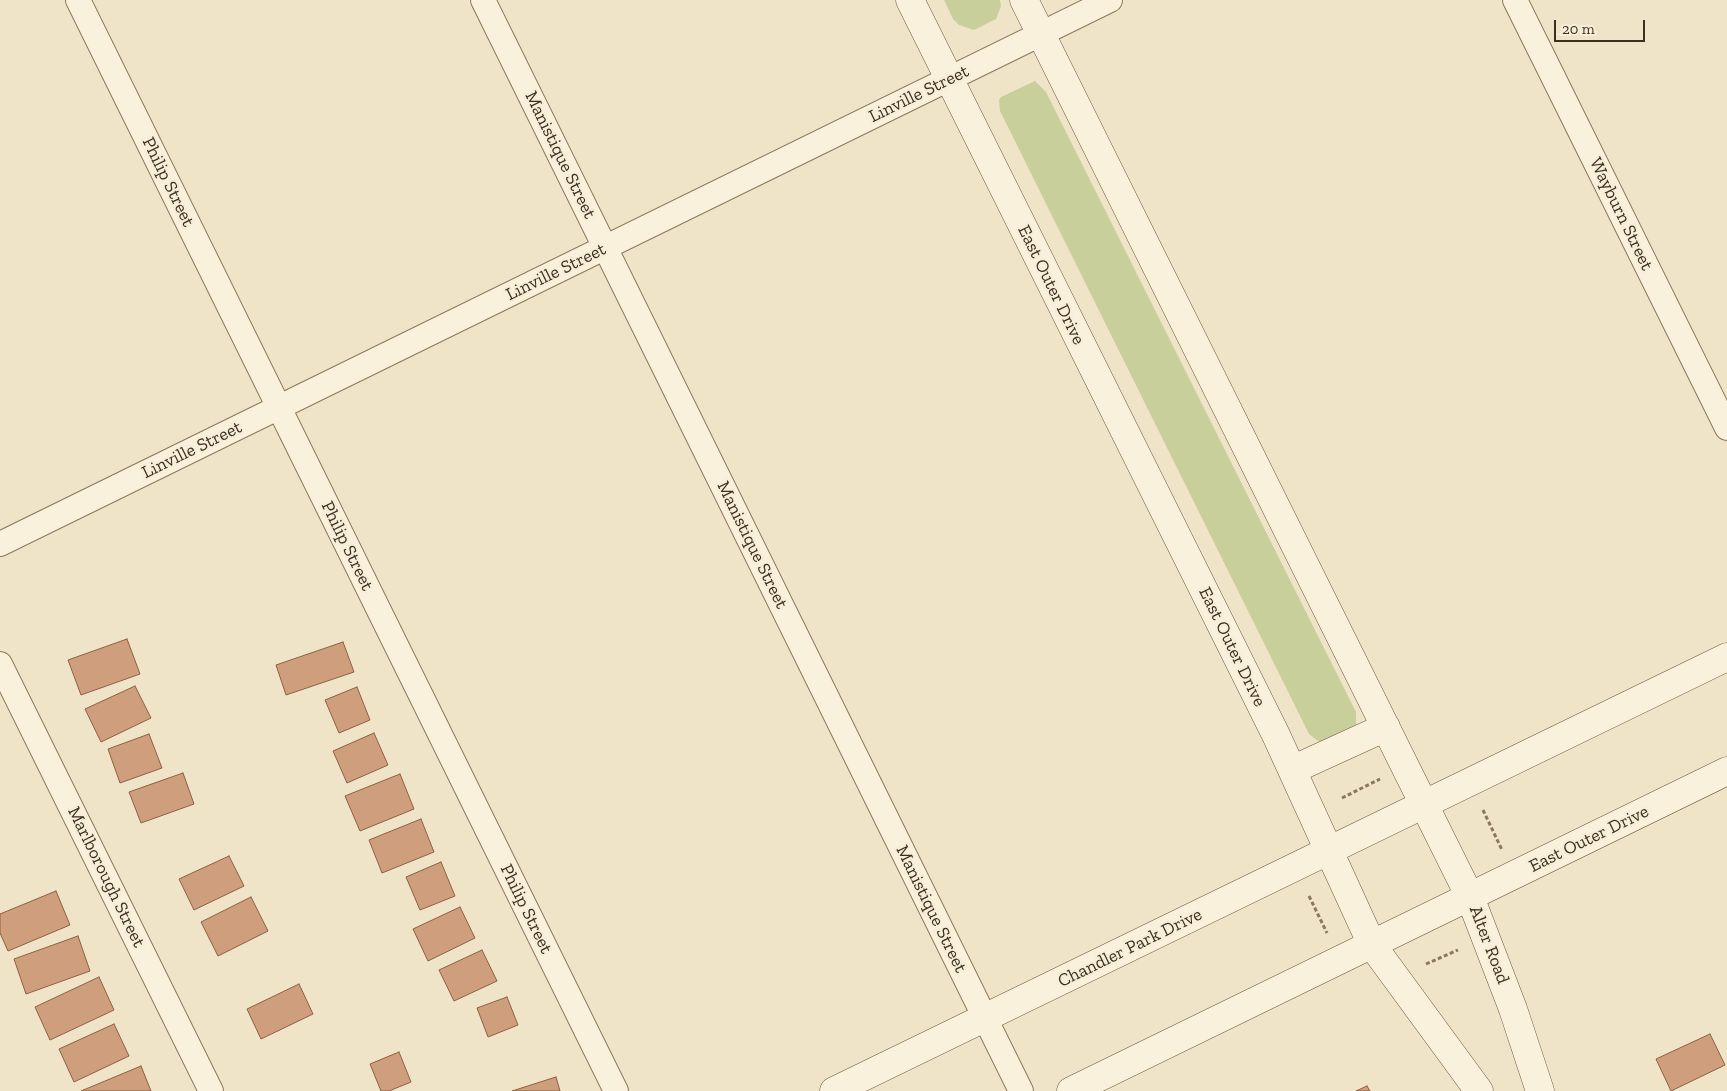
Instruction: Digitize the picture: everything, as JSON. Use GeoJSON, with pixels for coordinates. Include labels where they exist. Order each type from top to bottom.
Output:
{"type":"FeatureCollection","features":[{"type":"Feature","properties":{"kind":"street","name":"Philip Street"},"geometry":{"type":"LineString","coordinates":[[78,0],[616,1091]]}},
{"type":"Feature","properties":{"kind":"street","name":"Manistique Street"},"geometry":{"type":"LineString","coordinates":[[483,0],[1021,1091]]}},
{"type":"Feature","properties":{"kind":"street","name":"East Outer Drive"},"geometry":{"type":"LineString","coordinates":[[910,0],[1292,770],[1372,944],[1727,771]]}},
{"type":"Feature","properties":{"kind":"street"},"geometry":{"type":"LineString","coordinates":[[1024,0],[1424,805],[1727,657]]}},
{"type":"Feature","properties":{"kind":"street","name":"Linville Street"},"geometry":{"type":"LineString","coordinates":[[0,544],[1110,0]]}},
{"type":"Feature","properties":{"kind":"street","name":"Wayburn Street"},"geometry":{"type":"LineString","coordinates":[[1515,0],[1727,428]]}},
{"type":"Feature","properties":{"kind":"street","name":"Marlborough Street"},"geometry":{"type":"LineString","coordinates":[[0,664],[211,1091]]}},
{"type":"Feature","properties":{"kind":"street"},"geometry":{"type":"LineString","coordinates":[[1292,770],[1386,727]]}},
{"type":"Feature","properties":{"kind":"street","name":"Chandler Park Drive"},"geometry":{"type":"LineString","coordinates":[[834,1091],[1424,805]]}},
{"type":"Feature","properties":{"kind":"street","name":"Alter Road"},"geometry":{"type":"LineString","coordinates":[[1424,805],[1470,897],[1513,1009],[1540,1091]]}},
{"type":"Feature","properties":{"kind":"street"},"geometry":{"type":"LineString","coordinates":[[1071,1091],[1372,944],[1479,1091]]}},
{"type":"Feature","properties":{"kind":"path"},"geometry":{"type":"LineString","coordinates":[[1342,798],[1383,778]]}},
{"type":"Feature","properties":{"kind":"path"},"geometry":{"type":"LineString","coordinates":[[1483,810],[1503,852]]}},
{"type":"Feature","properties":{"kind":"path"},"geometry":{"type":"LineString","coordinates":[[1309,896],[1330,938]]}},
{"type":"Feature","properties":{"kind":"path"},"geometry":{"type":"LineString","coordinates":[[1426,964],[1459,949]]}},
{"type":"Feature","properties":{"kind":"green space"},"geometry":{"type":"Polygon","coordinates":[[[944,0],[1000,0],[1001,6],[996,19],[974,30],[959,25],[953,19],[944,0]]]}},
{"type":"Feature","properties":{"kind":"green space"},"geometry":{"type":"Polygon","coordinates":[[[1035,81],[1046,92],[1356,712],[1356,728],[1322,744],[1309,734],[1000,111],[999,100],[1001,97],[1035,81]]]}},
{"type":"Feature","properties":{"kind":"building"},"geometry":{"type":"Polygon","coordinates":[[[127,639],[140,674],[81,695],[68,660],[127,639]]]}},
{"type":"Feature","properties":{"kind":"building"},"geometry":{"type":"Polygon","coordinates":[[[343,642],[354,672],[286,695],[276,665],[343,642]]]}},
{"type":"Feature","properties":{"kind":"building"},"geometry":{"type":"Polygon","coordinates":[[[135,686],[151,718],[101,742],[85,709],[135,686]]]}},
{"type":"Feature","properties":{"kind":"building"},"geometry":{"type":"Polygon","coordinates":[[[357,687],[370,720],[339,733],[325,700],[357,687]]]}},
{"type":"Feature","properties":{"kind":"building"},"geometry":{"type":"Polygon","coordinates":[[[374,733],[388,765],[347,783],[333,751],[374,733]]]}},
{"type":"Feature","properties":{"kind":"building"},"geometry":{"type":"Polygon","coordinates":[[[149,734],[162,768],[120,783],[108,749],[149,734]]]}},
{"type":"Feature","properties":{"kind":"building"},"geometry":{"type":"Polygon","coordinates":[[[183,773],[194,804],[141,823],[129,792],[183,773]]]}},
{"type":"Feature","properties":{"kind":"building"},"geometry":{"type":"Polygon","coordinates":[[[400,774],[414,809],[360,831],[345,796],[400,774]]]}},
{"type":"Feature","properties":{"kind":"building"},"geometry":{"type":"Polygon","coordinates":[[[421,819],[434,852],[382,873],[369,840],[421,819]]]}},
{"type":"Feature","properties":{"kind":"building"},"geometry":{"type":"Polygon","coordinates":[[[229,856],[244,886],[194,910],[179,879],[229,856]]]}},
{"type":"Feature","properties":{"kind":"building"},"geometry":{"type":"Polygon","coordinates":[[[441,862],[455,896],[420,910],[406,877],[441,862]]]}},
{"type":"Feature","properties":{"kind":"building"},"geometry":{"type":"Polygon","coordinates":[[[56,891],[70,925],[8,951],[0,933],[0,914],[56,891]]]}},
{"type":"Feature","properties":{"kind":"building"},"geometry":{"type":"Polygon","coordinates":[[[251,897],[268,931],[218,956],[201,922],[251,897]]]}},
{"type":"Feature","properties":{"kind":"building"},"geometry":{"type":"Polygon","coordinates":[[[460,907],[475,938],[428,961],[413,929],[460,907]]]}},
{"type":"Feature","properties":{"kind":"building"},"geometry":{"type":"Polygon","coordinates":[[[78,936],[90,971],[26,994],[14,959],[78,936]]]}},
{"type":"Feature","properties":{"kind":"building"},"geometry":{"type":"Polygon","coordinates":[[[482,950],[497,981],[454,1001],[439,970],[482,950]]]}},
{"type":"Feature","properties":{"kind":"building"},"geometry":{"type":"Polygon","coordinates":[[[99,977],[114,1010],[50,1040],[35,1007],[99,977]]]}},
{"type":"Feature","properties":{"kind":"building"},"geometry":{"type":"Polygon","coordinates":[[[299,984],[313,1014],[261,1039],[247,1009],[299,984]]]}},
{"type":"Feature","properties":{"kind":"building"},"geometry":{"type":"Polygon","coordinates":[[[507,997],[518,1025],[488,1037],[477,1008],[507,997]]]}},
{"type":"Feature","properties":{"kind":"building"},"geometry":{"type":"Polygon","coordinates":[[[114,1024],[129,1056],[74,1082],[59,1049],[114,1024]]]}},
{"type":"Feature","properties":{"kind":"building"},"geometry":{"type":"Polygon","coordinates":[[[1710,1034],[1725,1065],[1671,1091],[1656,1059],[1710,1034]]]}},
{"type":"Feature","properties":{"kind":"building"},"geometry":{"type":"Polygon","coordinates":[[[399,1052],[411,1082],[389,1091],[381,1091],[370,1064],[399,1052]]]}},
{"type":"Feature","properties":{"kind":"building"},"geometry":{"type":"Polygon","coordinates":[[[141,1066],[151,1091],[81,1091],[141,1066]]]}},
{"type":"Feature","properties":{"kind":"building"},"geometry":{"type":"Polygon","coordinates":[[[556,1077],[560,1091],[512,1091],[556,1077]]]}},
{"type":"Feature","properties":{"kind":"building"},"geometry":{"type":"Polygon","coordinates":[[[1367,1086],[1370,1091],[1356,1091],[1367,1086]]]}}]}
